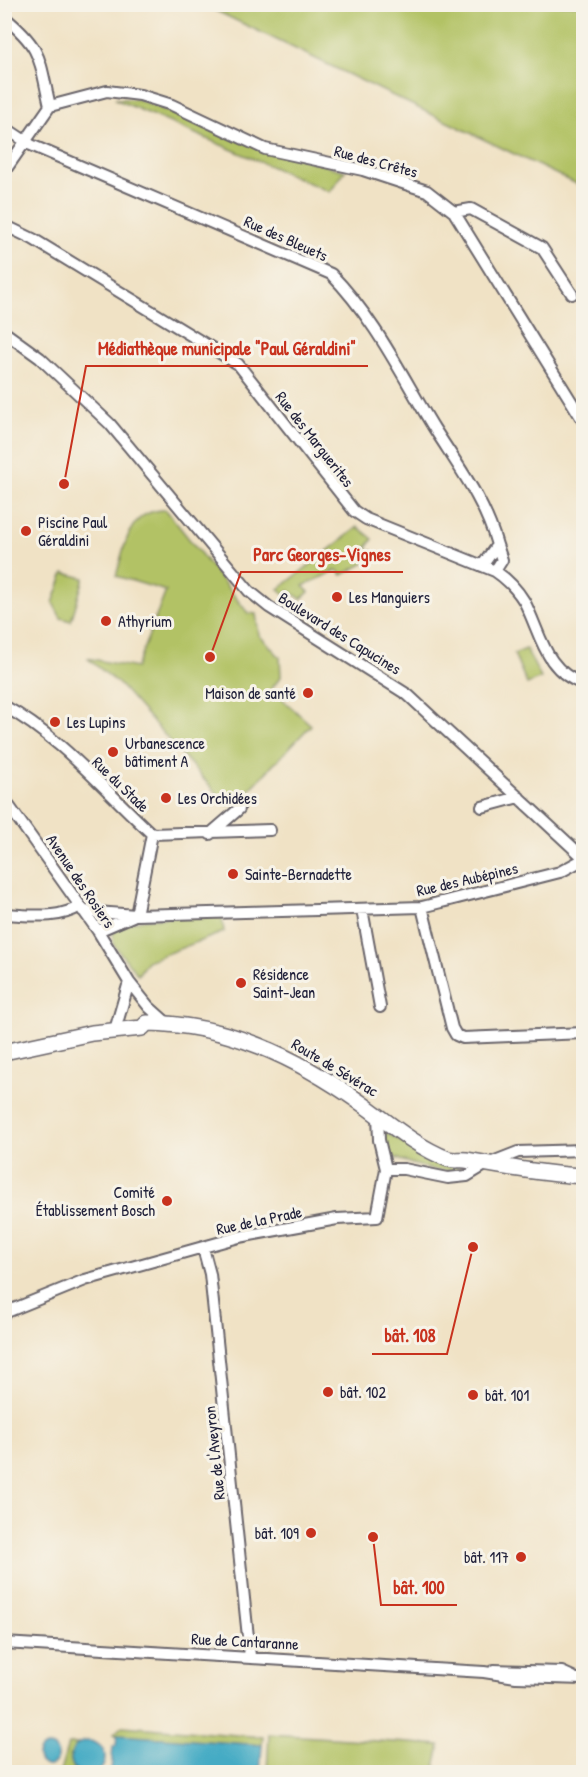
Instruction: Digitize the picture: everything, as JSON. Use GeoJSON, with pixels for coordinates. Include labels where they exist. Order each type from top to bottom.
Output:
{"type":"FeatureCollection","features":[{"type":"Feature","properties":{"kind":"main road","name":"Route de Sévérac"},"geometry":{"type":"LineString","coordinates":[[4,1052],[115,1030],[140,1028],[147,1023],[169,1024],[233,1035],[302,1064],[378,1115],[395,1131],[450,1160],[579,1173]]}},
{"type":"Feature","properties":{"kind":"street"},"geometry":{"type":"LineString","coordinates":[[4,17],[28,36],[37,50],[50,106],[27,143],[4,172]]}},
{"type":"Feature","properties":{"kind":"street","name":"Rue des Crêtes"},"geometry":{"type":"LineString","coordinates":[[50,106],[107,91],[140,95],[172,105],[265,149],[363,170],[427,191],[454,212],[584,422]]}},
{"type":"Feature","properties":{"kind":"street","name":"Rue des Bleuets"},"geometry":{"type":"LineString","coordinates":[[4,127],[27,143],[331,274],[364,314],[469,482],[490,521],[502,560],[495,571]]}},
{"type":"Feature","properties":{"kind":"street"},"geometry":{"type":"LineString","coordinates":[[454,212],[471,209],[542,248],[572,294]]}},
{"type":"Feature","properties":{"kind":"street","name":"Rue des Marguerites"},"geometry":{"type":"LineString","coordinates":[[4,225],[42,244],[238,364],[354,511],[366,519],[495,571]]}},
{"type":"Feature","properties":{"kind":"street","name":"Boulevard des Capucines"},"geometry":{"type":"LineString","coordinates":[[4,332],[40,358],[110,424],[249,591],[277,613],[408,695],[584,859]]}},
{"type":"Feature","properties":{"kind":"street"},"geometry":{"type":"LineString","coordinates":[[482,566],[497,545]]}},
{"type":"Feature","properties":{"kind":"street"},"geometry":{"type":"LineString","coordinates":[[495,571],[511,582],[523,599],[544,650],[558,669],[571,680],[584,684]]}},
{"type":"Feature","properties":{"kind":"street","name":"Rue du Stade"},"geometry":{"type":"LineString","coordinates":[[4,706],[45,735],[152,834],[136,915]]}},
{"type":"Feature","properties":{"kind":"street"},"geometry":{"type":"LineString","coordinates":[[482,807],[519,797]]}},
{"type":"Feature","properties":{"kind":"street","name":"Avenue des Rosiers"},"geometry":{"type":"LineString","coordinates":[[4,799],[98,931],[129,982],[149,1007],[169,1024]]}},
{"type":"Feature","properties":{"kind":"street"},"geometry":{"type":"LineString","coordinates":[[210,834],[239,809]]}},
{"type":"Feature","properties":{"kind":"street"},"geometry":{"type":"LineString","coordinates":[[152,834],[210,834],[270,830]]}},
{"type":"Feature","properties":{"kind":"street","name":"Rue des Aubépines"},"geometry":{"type":"LineString","coordinates":[[81,909],[136,915],[422,907],[560,872],[584,859]]}},
{"type":"Feature","properties":{"kind":"street"},"geometry":{"type":"LineString","coordinates":[[422,907],[452,1028],[456,1035],[463,1038],[584,1033]]}},
{"type":"Feature","properties":{"kind":"street"},"geometry":{"type":"LineString","coordinates":[[4,914],[47,916],[81,909]]}},
{"type":"Feature","properties":{"kind":"street"},"geometry":{"type":"LineString","coordinates":[[362,909],[380,1007]]}},
{"type":"Feature","properties":{"kind":"street","name":"Rue des Aubépines"},"geometry":{"type":"LineString","coordinates":[[98,931],[136,915]]}},
{"type":"Feature","properties":{"kind":"street"},"geometry":{"type":"LineString","coordinates":[[115,1030],[129,982]]}},
{"type":"Feature","properties":{"kind":"street"},"geometry":{"type":"LineString","coordinates":[[140,1028],[149,1007]]}},
{"type":"Feature","properties":{"kind":"street"},"geometry":{"type":"LineString","coordinates":[[378,1115],[379,1140],[386,1169],[404,1169],[448,1178],[467,1176],[485,1165],[518,1152],[584,1150]]}},
{"type":"Feature","properties":{"kind":"street","name":"Rue de la Prade"},"geometry":{"type":"LineString","coordinates":[[4,1313],[85,1280],[204,1248],[274,1230],[337,1219],[377,1217],[386,1169]]}},
{"type":"Feature","properties":{"kind":"street","name":"Rue de l'Aveyron"},"geometry":{"type":"LineString","coordinates":[[204,1248],[210,1274],[250,1656]]}},
{"type":"Feature","properties":{"kind":"street","name":"Rue de Cantaranne"},"geometry":{"type":"LineString","coordinates":[[4,1643],[250,1656],[484,1672],[516,1677],[580,1679]]}},
{"type":"Feature","properties":{"kind":"street","name":"Rue de Cantaranne"},"geometry":{"type":"LineString","coordinates":[[484,1672],[497,1669],[562,1672],[580,1679]]}},
{"type":"Feature","properties":{"kind":"green space"},"geometry":{"type":"Polygon","coordinates":[[[204,5],[583,5],[583,187],[208,7],[204,5]]]}},
{"type":"Feature","properties":{"kind":"green space"},"geometry":{"type":"Polygon","coordinates":[[[115,99],[138,99],[239,141],[345,171],[330,192],[115,99]]]}},
{"type":"Feature","properties":{"kind":"green space"},"geometry":{"type":"Polygon","coordinates":[[[166,510],[248,613],[256,614],[259,635],[280,657],[281,677],[271,689],[311,725],[237,803],[227,805],[120,685],[87,658],[136,668],[166,591],[116,576],[125,542],[135,523],[153,511],[166,510]]]}},
{"type":"Feature","properties":{"kind":"green space"},"geometry":{"type":"Polygon","coordinates":[[[358,527],[373,539],[366,548],[380,555],[342,575],[337,570],[303,586],[309,592],[301,599],[289,591],[285,594],[279,589],[358,527]]]}},
{"type":"Feature","properties":{"kind":"green space"},"geometry":{"type":"Polygon","coordinates":[[[64,573],[84,578],[71,621],[61,618],[53,603],[64,573]]]}},
{"type":"Feature","properties":{"kind":"green space"},"geometry":{"type":"Polygon","coordinates":[[[526,649],[541,678],[527,684],[514,654],[526,649]]]}},
{"type":"Feature","properties":{"kind":"green space"},"geometry":{"type":"Polygon","coordinates":[[[222,917],[224,932],[147,961],[138,975],[113,944],[113,933],[122,926],[134,922],[164,918],[222,917]]]}},
{"type":"Feature","properties":{"kind":"green space"},"geometry":{"type":"Polygon","coordinates":[[[382,1130],[429,1157],[460,1167],[454,1170],[435,1170],[412,1164],[386,1153],[382,1130]]]}},
{"type":"Feature","properties":{"kind":"green space"},"geometry":{"type":"Polygon","coordinates":[[[122,1726],[263,1737],[262,1745],[113,1735],[122,1726]]]}},
{"type":"Feature","properties":{"kind":"green space"},"geometry":{"type":"Polygon","coordinates":[[[269,1734],[440,1745],[434,1772],[267,1772],[269,1734]]]}},
{"type":"Feature","properties":{"kind":"green space"},"geometry":{"type":"Polygon","coordinates":[[[68,1744],[79,1744],[70,1756],[75,1772],[60,1772],[68,1744]]]}},
{"type":"Feature","properties":{"kind":"water"},"geometry":{"type":"Polygon","coordinates":[[[117,1735],[262,1745],[260,1772],[111,1772],[113,1746],[116,1746],[117,1735]]]}},
{"type":"Feature","properties":{"kind":"water"},"geometry":{"type":"Polygon","coordinates":[[[88,1741],[100,1746],[105,1758],[100,1770],[88,1775],[76,1770],[71,1758],[76,1746],[88,1741]]]}},
{"type":"Feature","properties":{"kind":"water"},"geometry":{"type":"Polygon","coordinates":[[[48,1746],[55,1749],[58,1756],[55,1763],[48,1766],[41,1763],[38,1756],[41,1749],[48,1746]]]}},
{"type":"Feature","properties":{"kind":"place","name":"Médiathèque municipale \"Paul Géraldini\""},"geometry":{"type":"Point","coordinates":[64,484]}},
{"type":"Feature","properties":{"kind":"place","name":"Piscine Paul Géraldini"},"geometry":{"type":"Point","coordinates":[26,531]}},
{"type":"Feature","properties":{"kind":"place","name":"Les Manguiers"},"geometry":{"type":"Point","coordinates":[337,597]}},
{"type":"Feature","properties":{"kind":"place","name":"Athyrium"},"geometry":{"type":"Point","coordinates":[106,621]}},
{"type":"Feature","properties":{"kind":"place","name":"Parc Georges-Vignes"},"geometry":{"type":"Point","coordinates":[210,657]}},
{"type":"Feature","properties":{"kind":"place","name":"Maison de santé"},"geometry":{"type":"Point","coordinates":[308,693]}},
{"type":"Feature","properties":{"kind":"place","name":"Les Lupins"},"geometry":{"type":"Point","coordinates":[55,722]}},
{"type":"Feature","properties":{"kind":"place","name":"Urbanescence bâtiment A"},"geometry":{"type":"Point","coordinates":[113,752]}},
{"type":"Feature","properties":{"kind":"place","name":"Les Orchidées"},"geometry":{"type":"Point","coordinates":[166,798]}},
{"type":"Feature","properties":{"kind":"place","name":"Sainte-Bernadette"},"geometry":{"type":"Point","coordinates":[233,874]}},
{"type":"Feature","properties":{"kind":"place","name":"Résidence Saint-Jean"},"geometry":{"type":"Point","coordinates":[241,983]}},
{"type":"Feature","properties":{"kind":"place","name":"Comité Établissement Bosch"},"geometry":{"type":"Point","coordinates":[167,1201]}},
{"type":"Feature","properties":{"kind":"place","name":"bât. 108"},"geometry":{"type":"Point","coordinates":[473,1247]}},
{"type":"Feature","properties":{"kind":"place","name":"bât. 102"},"geometry":{"type":"Point","coordinates":[328,1392]}},
{"type":"Feature","properties":{"kind":"place","name":"bât. 101"},"geometry":{"type":"Point","coordinates":[473,1395]}},
{"type":"Feature","properties":{"kind":"place","name":"bât. 109"},"geometry":{"type":"Point","coordinates":[311,1533]}},
{"type":"Feature","properties":{"kind":"place","name":"bât. 100"},"geometry":{"type":"Point","coordinates":[373,1537]}},
{"type":"Feature","properties":{"kind":"place","name":"bât. 117"},"geometry":{"type":"Point","coordinates":[521,1557]}}]}
